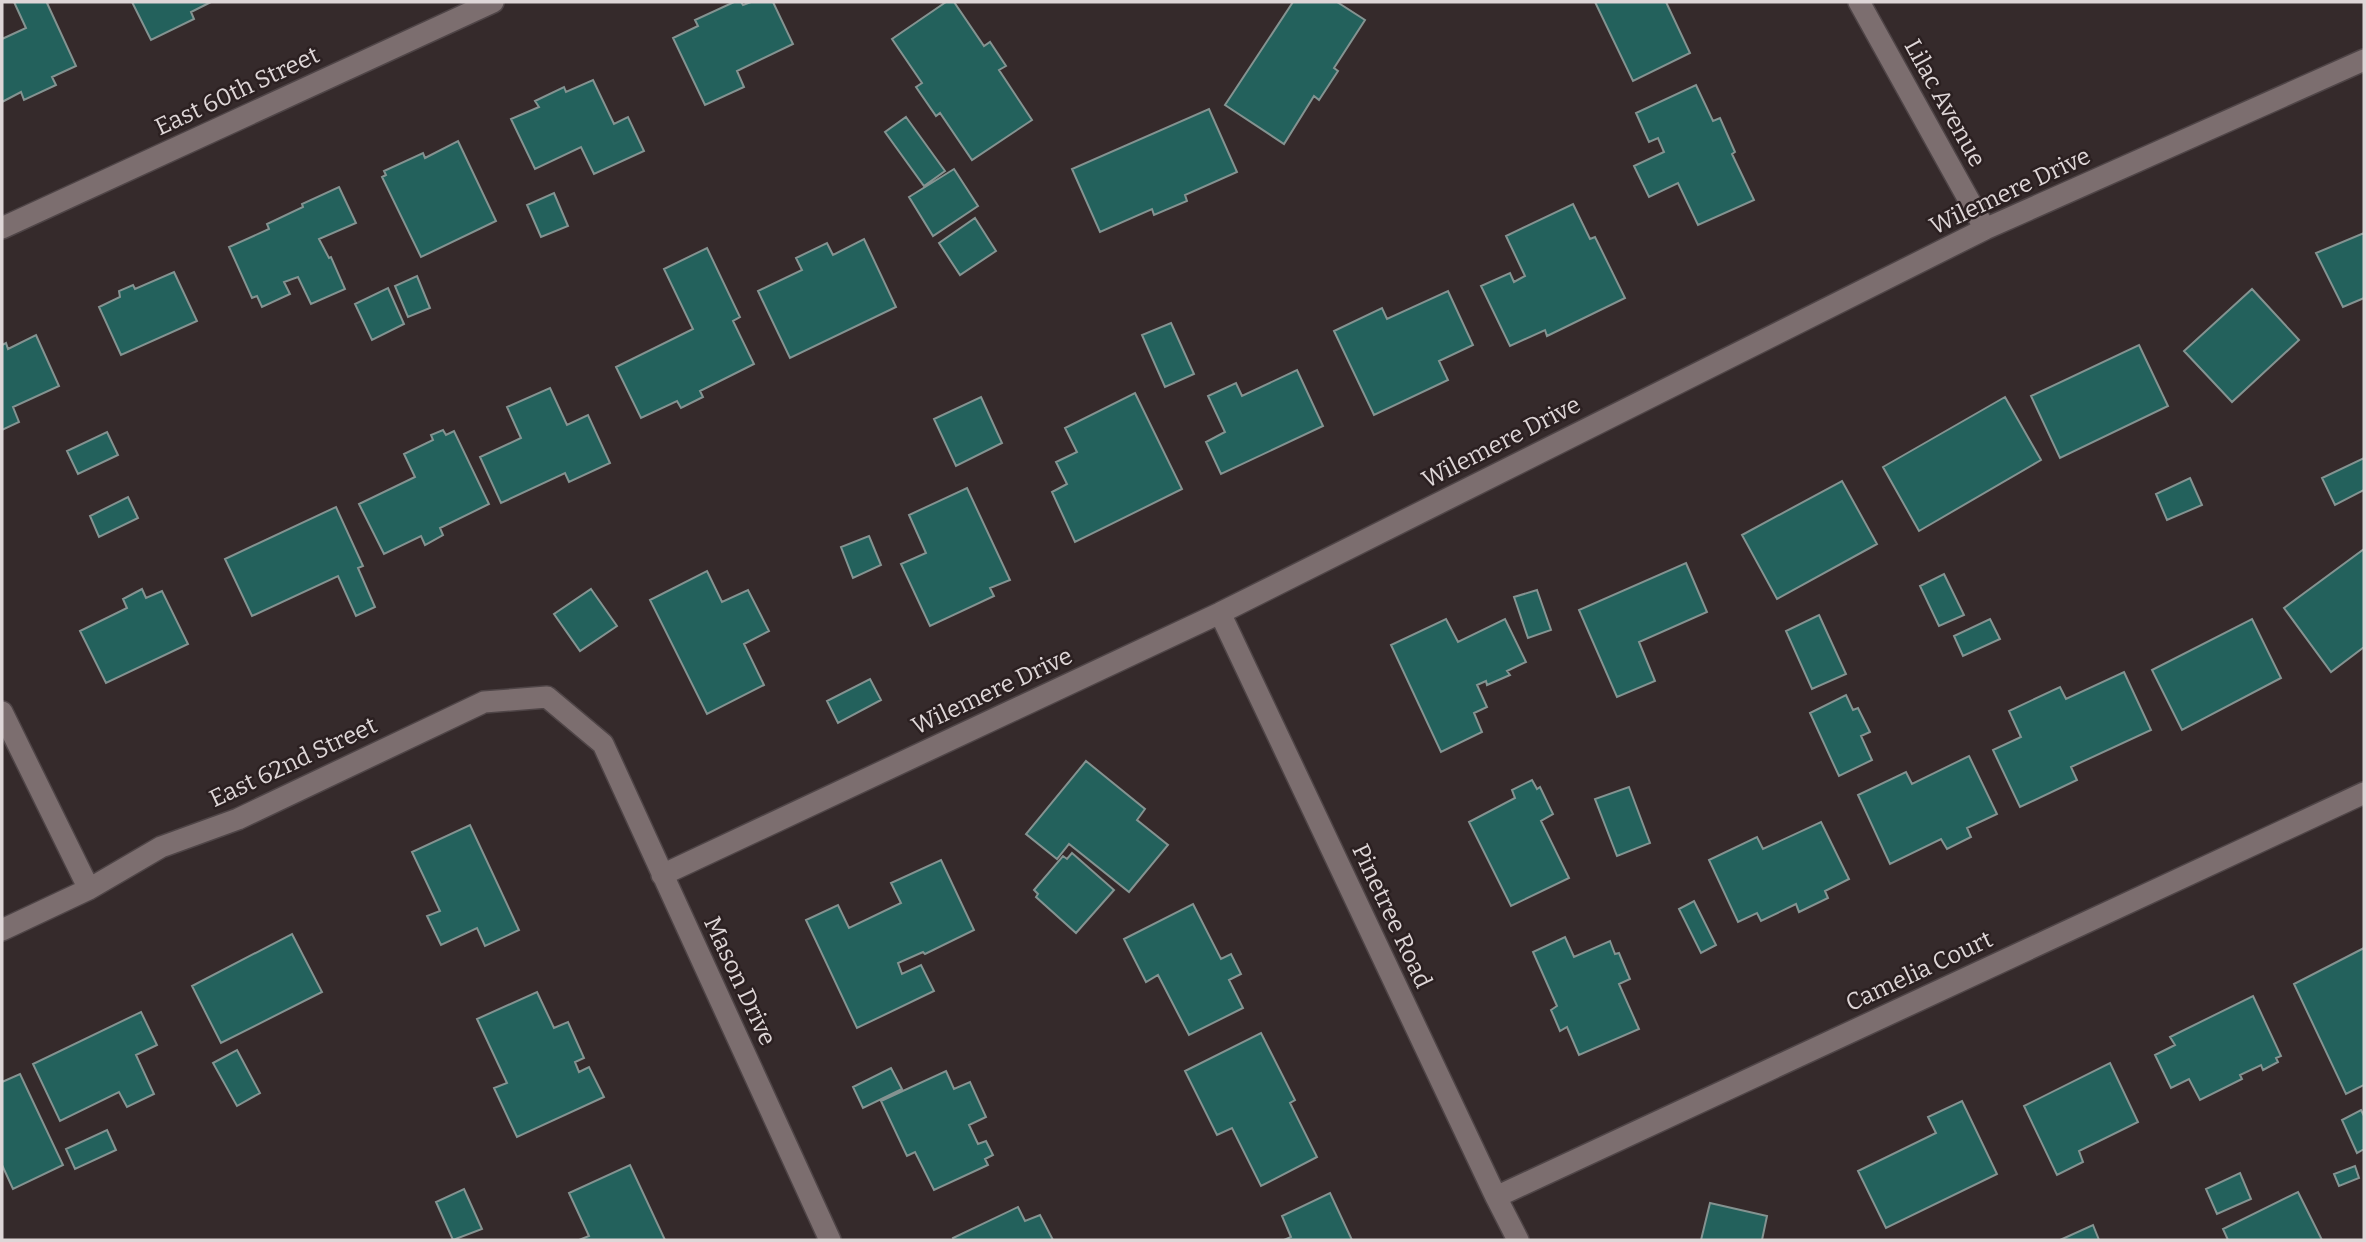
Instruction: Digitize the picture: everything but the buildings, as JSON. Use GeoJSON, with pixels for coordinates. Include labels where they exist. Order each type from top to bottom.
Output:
{"type":"FeatureCollection","features":[{"type":"Feature","properties":{"kind":"street","name":"East 60th Street"},"geometry":{"type":"LineString","coordinates":[[2,228],[494,2]]}},
{"type":"Feature","properties":{"kind":"street","name":"Lilac Avenue"},"geometry":{"type":"LineString","coordinates":[[1859,2],[1985,229]]}},
{"type":"Feature","properties":{"kind":"street","name":"Wilemere Drive"},"geometry":{"type":"LineString","coordinates":[[663,875],[1220,613],[1985,229],[2364,60]]}},
{"type":"Feature","properties":{"kind":"street","name":"Pinetree Road"},"geometry":{"type":"LineString","coordinates":[[1220,613],[1518,1240]]}},
{"type":"Feature","properties":{"kind":"street","name":"East 62nd Street"},"geometry":{"type":"LineString","coordinates":[[2,930],[89,889],[161,846],[238,819],[484,702],[547,698],[603,744]]}},
{"type":"Feature","properties":{"kind":"street"},"geometry":{"type":"LineString","coordinates":[[2,712],[89,889]]}},
{"type":"Feature","properties":{"kind":"street","name":"Mason Drive"},"geometry":{"type":"LineString","coordinates":[[603,744],[830,1240]]}},
{"type":"Feature","properties":{"kind":"street","name":"Camelia Court"},"geometry":{"type":"LineString","coordinates":[[1496,1197],[2364,793]]}}]}
